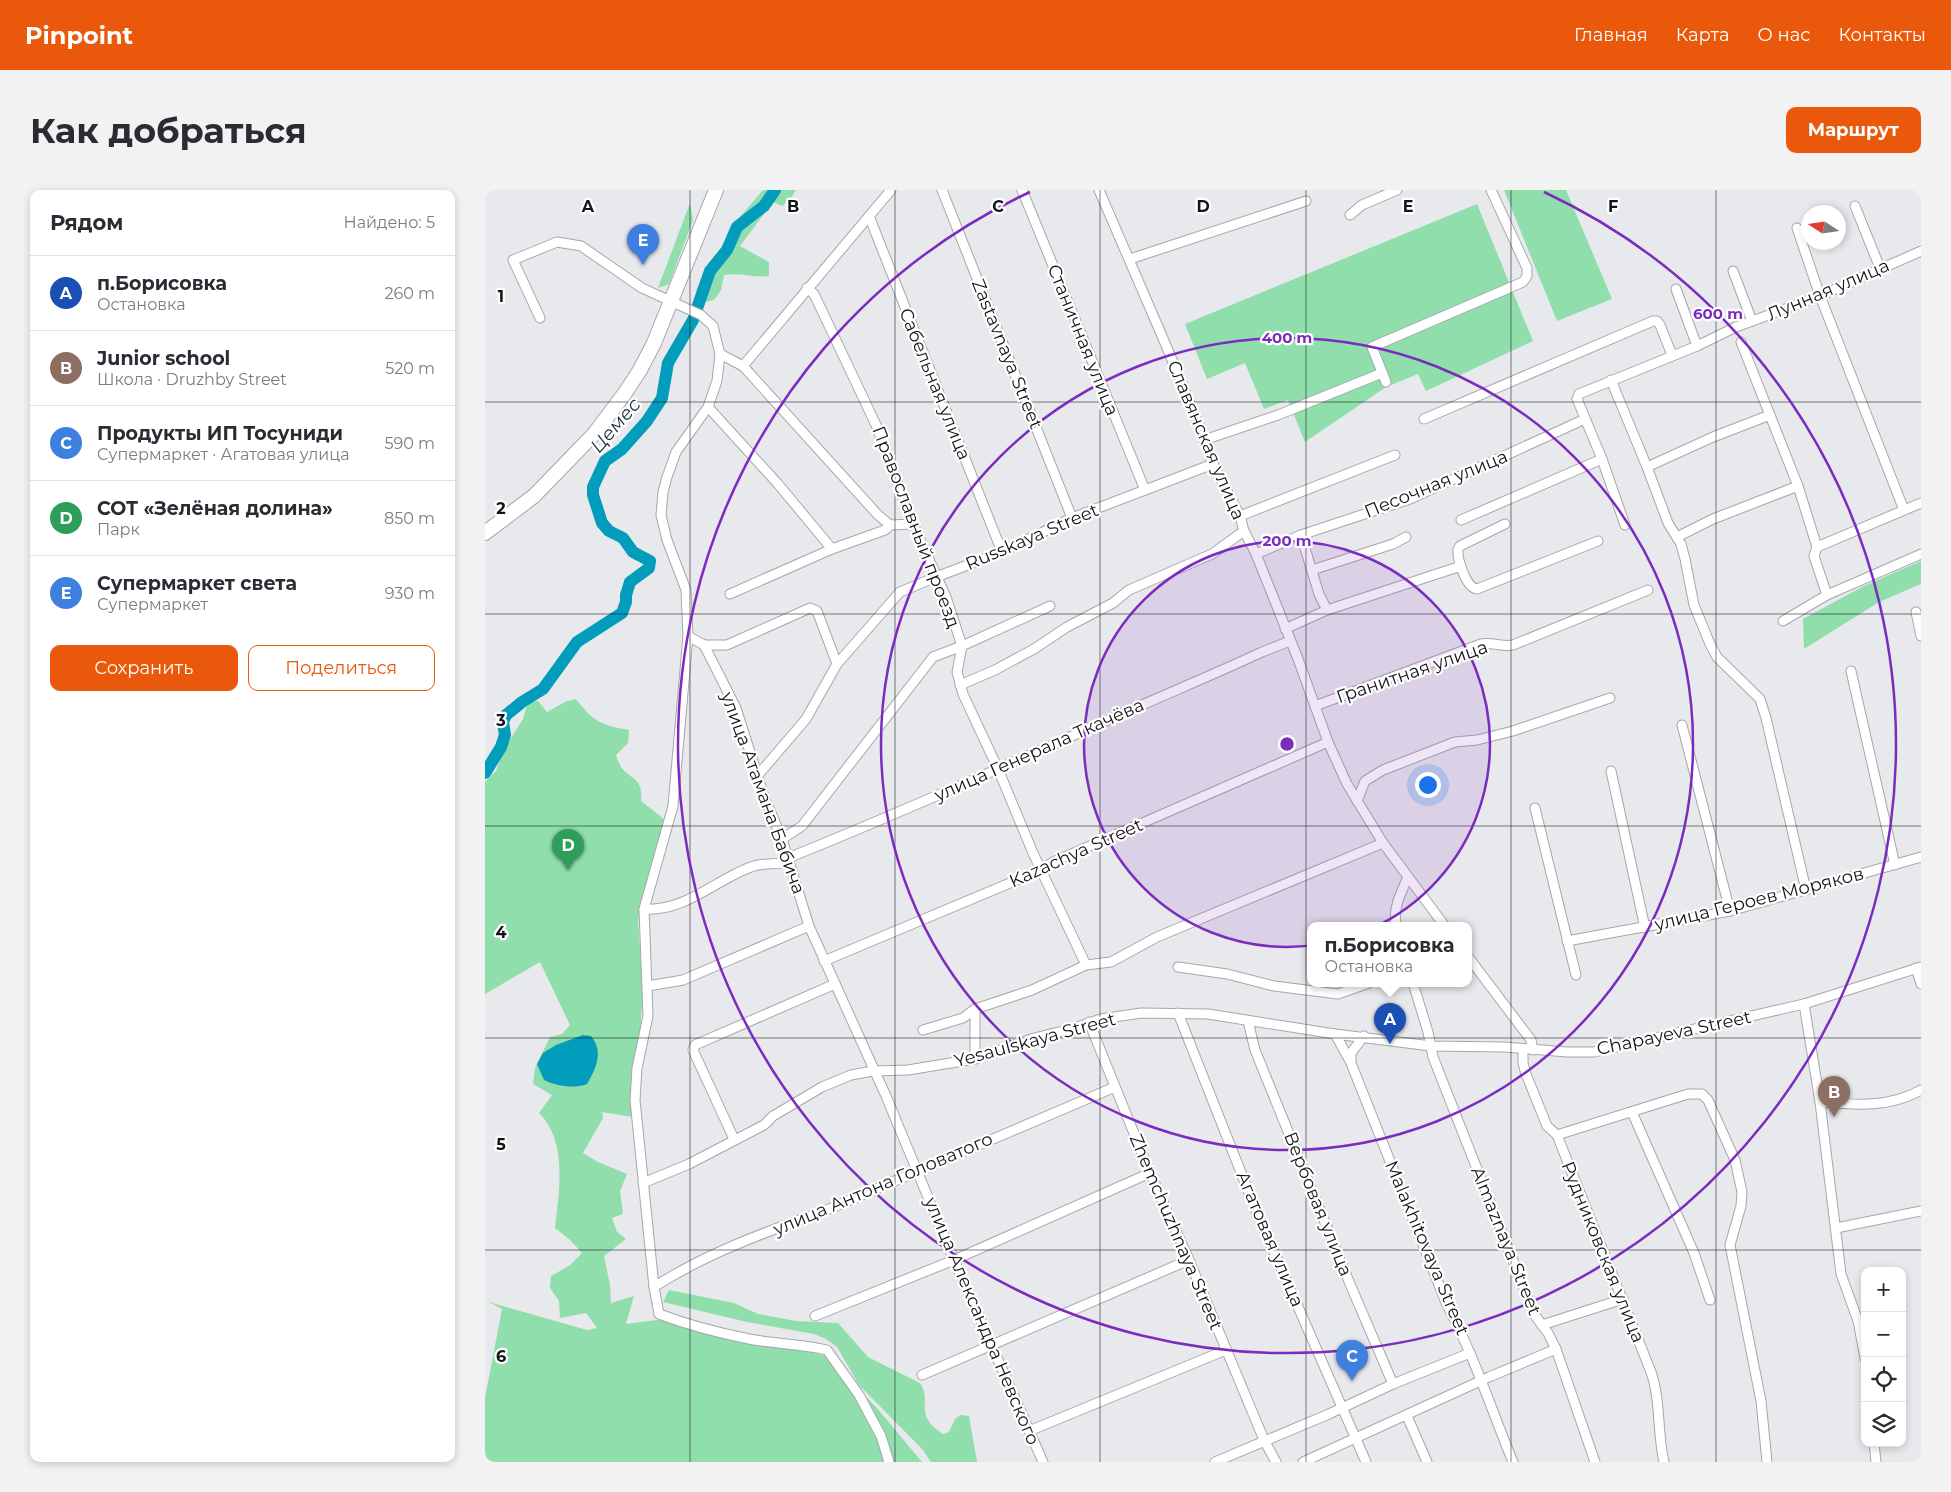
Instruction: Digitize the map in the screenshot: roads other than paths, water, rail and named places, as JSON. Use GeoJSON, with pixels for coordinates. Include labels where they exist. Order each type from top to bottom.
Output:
{"type":"FeatureCollection","features":[{"type":"Feature","properties":{"kind":"highway"},"geometry":{"type":"LineString","coordinates":[[485,533],[534,496],[595,433],[640,370],[672,300],[716,190]]}},
{"type":"Feature","properties":{"kind":"street"},"geometry":{"type":"LineString","coordinates":[[743,366],[891,190]]}},
{"type":"Feature","properties":{"kind":"street","name":"Zastavnaya Street"},"geometry":{"type":"LineString","coordinates":[[942,190],[1072,518]]}},
{"type":"Feature","properties":{"kind":"street","name":"Станичная улица"},"geometry":{"type":"LineString","coordinates":[[1022,190],[1145,490]]}},
{"type":"Feature","properties":{"kind":"street","name":"Славянская улица"},"geometry":{"type":"LineString","coordinates":[[1099,190],[1130,258],[1213,464],[1240,516],[1244,531],[1291,641],[1328,742],[1357,801],[1383,843]]}},
{"type":"Feature","properties":{"kind":"street"},"geometry":{"type":"LineString","coordinates":[[1350,215],[1362,205],[1397,190]]}},
{"type":"Feature","properties":{"kind":"street"},"geometry":{"type":"LineString","coordinates":[[1204,440],[1384,378],[1372,347],[1523,282],[1527,276],[1527,268],[1491,190]]}},
{"type":"Feature","properties":{"kind":"street"},"geometry":{"type":"LineString","coordinates":[[1130,258],[1306,201]]}},
{"type":"Feature","properties":{"kind":"street"},"geometry":{"type":"LineString","coordinates":[[1855,206],[1879,268]]}},
{"type":"Feature","properties":{"kind":"street","name":"Сабельная улица"},"geometry":{"type":"LineString","coordinates":[[869,216],[1002,552]]}},
{"type":"Feature","properties":{"kind":"street"},"geometry":{"type":"LineString","coordinates":[[1797,228],[1819,296],[1904,510]]}},
{"type":"Feature","properties":{"kind":"street"},"geometry":{"type":"LineString","coordinates":[[540,318],[513,260],[557,242],[581,246],[642,288],[672,300],[701,315],[713,326],[720,354],[717,381],[708,407],[676,452],[663,492],[661,515],[667,540],[686,590],[688,636],[673,806],[644,910],[648,1016],[637,1068],[635,1100],[654,1287],[659,1314],[684,1324],[750,1340],[806,1345],[827,1350],[859,1395],[881,1436],[889,1462]]}},
{"type":"Feature","properties":{"kind":"street","name":"Лунная улица"},"geometry":{"type":"LineString","coordinates":[[1585,420],[1576,396],[1595,386],[1697,346],[1752,321],[1819,296],[1879,268],[1920,253]]}},
{"type":"Feature","properties":{"kind":"street"},"geometry":{"type":"LineString","coordinates":[[1733,271],[1752,321]]}},
{"type":"Feature","properties":{"kind":"street","name":"Православный проезд"},"geometry":{"type":"LineString","coordinates":[[807,288],[814,294],[876,425],[913,524],[946,597],[962,646],[957,672],[961,685],[1041,870],[1086,965]]}},
{"type":"Feature","properties":{"kind":"street"},"geometry":{"type":"LineString","coordinates":[[1675,289],[1697,346]]}},
{"type":"Feature","properties":{"kind":"street"},"geometry":{"type":"LineString","coordinates":[[1424,419],[1653,321],[1657,321],[1660,325],[1672,355]]}},
{"type":"Feature","properties":{"kind":"street"},"geometry":{"type":"LineString","coordinates":[[1741,342],[1798,486],[1817,547],[1814,556],[1827,595]]}},
{"type":"Feature","properties":{"kind":"street"},"geometry":{"type":"LineString","coordinates":[[720,354],[743,366],[878,515],[890,525],[913,524]]}},
{"type":"Feature","properties":{"kind":"street"},"geometry":{"type":"LineString","coordinates":[[1611,380],[1668,523],[1677,537],[1685,559],[1694,605],[1710,644],[1717,657],[1760,699],[1806,890]]}},
{"type":"Feature","properties":{"kind":"street"},"geometry":{"type":"LineString","coordinates":[[708,407],[778,484],[832,549]]}},
{"type":"Feature","properties":{"kind":"street"},"geometry":{"type":"LineString","coordinates":[[1647,467],[1713,437],[1770,415]]}},
{"type":"Feature","properties":{"kind":"street"},"geometry":{"type":"LineString","coordinates":[[1585,420],[1625,525]]}},
{"type":"Feature","properties":{"kind":"street","name":"Песочная улица"},"geometry":{"type":"LineString","coordinates":[[1255,554],[1301,536],[1410,499],[1585,420]]}},
{"type":"Feature","properties":{"kind":"street"},"geometry":{"type":"LineString","coordinates":[[1240,516],[1395,455]]}},
{"type":"Feature","properties":{"kind":"street"},"geometry":{"type":"LineString","coordinates":[[1461,520],[1601,459]]}},
{"type":"Feature","properties":{"kind":"street","name":"Russkaya Street"},"geometry":{"type":"LineString","coordinates":[[758,775],[807,719],[837,664],[900,592],[936,576],[1002,552],[1072,518],[1213,464]]}},
{"type":"Feature","properties":{"kind":"street"},"geometry":{"type":"LineString","coordinates":[[1677,537],[1713,519],[1798,486]]}},
{"type":"Feature","properties":{"kind":"street"},"geometry":{"type":"LineString","coordinates":[[1817,547],[1921,503]]}},
{"type":"Feature","properties":{"kind":"street"},"geometry":{"type":"LineString","coordinates":[[1505,524],[1460,546],[1457,553],[1469,586],[1472,589],[1477,589],[1598,541]]}},
{"type":"Feature","properties":{"kind":"street"},"geometry":{"type":"LineString","coordinates":[[730,594],[832,549],[885,530],[890,525]]}},
{"type":"Feature","properties":{"kind":"street"},"geometry":{"type":"LineString","coordinates":[[961,685],[995,670],[1034,649],[1067,627],[1113,603],[1129,590],[1212,554],[1244,531]]}},
{"type":"Feature","properties":{"kind":"street"},"geometry":{"type":"LineString","coordinates":[[1301,536],[1319,594],[1327,610]]}},
{"type":"Feature","properties":{"kind":"street"},"geometry":{"type":"LineString","coordinates":[[1312,570],[1393,544],[1406,537]]}},
{"type":"Feature","properties":{"kind":"street"},"geometry":{"type":"LineString","coordinates":[[1783,621],[1827,595],[1921,554]]}},
{"type":"Feature","properties":{"kind":"street"},"geometry":{"type":"LineString","coordinates":[[1285,629],[1327,610],[1461,566]]}},
{"type":"Feature","properties":{"kind":"street","name":"Гранитная улица"},"geometry":{"type":"LineString","coordinates":[[1315,706],[1481,644],[1513,645],[1649,590]]}},
{"type":"Feature","properties":{"kind":"street"},"geometry":{"type":"LineString","coordinates":[[782,839],[802,826],[933,657],[962,646],[1050,606]]}},
{"type":"Feature","properties":{"kind":"street"},"geometry":{"type":"LineString","coordinates":[[688,636],[704,645],[727,645],[813,608],[817,611],[837,664]]}},
{"type":"Feature","properties":{"kind":"street"},"geometry":{"type":"LineString","coordinates":[[1916,612],[1921,636]]}},
{"type":"Feature","properties":{"kind":"street","name":"улица Генерала Ткачёва"},"geometry":{"type":"LineString","coordinates":[[644,910],[657,910],[677,905],[751,866],[778,865],[1261,652],[1291,641]]}},
{"type":"Feature","properties":{"kind":"street","name":"улица Атамана Бабича"},"geometry":{"type":"LineString","coordinates":[[704,645],[736,708],[764,796],[782,839],[809,926],[835,984]]}},
{"type":"Feature","properties":{"kind":"street"},"geometry":{"type":"LineString","coordinates":[[1851,671],[1895,865]]}},
{"type":"Feature","properties":{"kind":"street"},"geometry":{"type":"LineString","coordinates":[[1357,801],[1365,782],[1383,770],[1455,742],[1477,740],[1513,731],[1610,698]]}},
{"type":"Feature","properties":{"kind":"street"},"geometry":{"type":"LineString","coordinates":[[1682,725],[1730,910]]}},
{"type":"Feature","properties":{"kind":"street","name":"Kazachya Street"},"geometry":{"type":"LineString","coordinates":[[824,961],[1041,870],[1053,862],[1328,742]]}},
{"type":"Feature","properties":{"kind":"street"},"geometry":{"type":"LineString","coordinates":[[1611,771],[1645,928]]}},
{"type":"Feature","properties":{"kind":"street"},"geometry":{"type":"LineString","coordinates":[[1535,808],[1576,975]]}},
{"type":"Feature","properties":{"kind":"street"},"geometry":{"type":"LineString","coordinates":[[923,1030],[963,1018],[975,1009],[1032,990],[1086,965],[1111,962],[1157,937],[1383,843],[1442,922]]}},
{"type":"Feature","properties":{"kind":"street","name":"улица Героев Моряков"},"geometry":{"type":"LineString","coordinates":[[1567,941],[1645,928],[1730,910],[1921,857]]}},
{"type":"Feature","properties":{"kind":"street"},"geometry":{"type":"LineString","coordinates":[[1396,922],[1395,911],[1398,898],[1408,877]]}},
{"type":"Feature","properties":{"kind":"street"},"geometry":{"type":"LineString","coordinates":[[648,986],[683,980],[809,926]]}},
{"type":"Feature","properties":{"kind":"street"},"geometry":{"type":"LineString","coordinates":[[1472,962],[1531,1040],[1528,1049]]}},
{"type":"Feature","properties":{"kind":"street"},"geometry":{"type":"LineString","coordinates":[[1178,967],[1227,974],[1274,986],[1338,994],[1358,987]]}},
{"type":"Feature","properties":{"kind":"street"},"geometry":{"type":"LineString","coordinates":[[1919,968],[1921,984]]}},
{"type":"Feature","properties":{"kind":"street","name":"Chapayeva Street"},"geometry":{"type":"LineString","coordinates":[[1431,1046],[1594,1052],[1804,1004],[1919,968]]}},
{"type":"Feature","properties":{"kind":"street"},"geometry":{"type":"LineString","coordinates":[[735,1139],[693,1050],[695,1045],[835,984]]}},
{"type":"Feature","properties":{"kind":"street","name":"улица Александра Невского"},"geometry":{"type":"LineString","coordinates":[[835,984],[873,1071],[887,1096],[954,1260],[1043,1462]]}},
{"type":"Feature","properties":{"kind":"street","name":"Almaznaya Street"},"geometry":{"type":"LineString","coordinates":[[1414,987],[1433,1057],[1534,1314],[1548,1333],[1555,1350],[1595,1462]]}},
{"type":"Feature","properties":{"kind":"street"},"geometry":{"type":"LineString","coordinates":[[1804,1004],[1820,1102],[1841,1274],[1858,1321],[1865,1357]]}},
{"type":"Feature","properties":{"kind":"street"},"geometry":{"type":"LineString","coordinates":[[975,1009],[975,1059]]}},
{"type":"Feature","properties":{"kind":"street","name":"Yesaulskaya Street"},"geometry":{"type":"LineString","coordinates":[[643,1183],[689,1164],[763,1125],[773,1116],[822,1088],[851,1075],[873,1071],[908,1070],[975,1059],[1034,1038],[1071,1029],[1089,1022],[1141,1013],[1208,1014],[1335,1034],[1364,1036],[1431,1046]]}},
{"type":"Feature","properties":{"kind":"street","name":"Агатовая улица"},"geometry":{"type":"LineString","coordinates":[[1178,1013],[1257,1213],[1367,1462]]}},
{"type":"Feature","properties":{"kind":"street","name":"Вербовая улица"},"geometry":{"type":"LineString","coordinates":[[1248,1021],[1255,1050],[1350,1284],[1393,1384]]}},
{"type":"Feature","properties":{"kind":"street","name":"Zhemchuzhnaya Street"},"geometry":{"type":"LineString","coordinates":[[1089,1022],[1149,1173],[1189,1260],[1264,1440],[1276,1462]]}},
{"type":"Feature","properties":{"kind":"street","name":"Malakhitovaya Street"},"geometry":{"type":"LineString","coordinates":[[1335,1034],[1351,1064],[1447,1305],[1464,1336],[1513,1462]]}},
{"type":"Feature","properties":{"kind":"street"},"geometry":{"type":"LineString","coordinates":[[1351,1064],[1351,1052],[1364,1036]]}},
{"type":"Feature","properties":{"kind":"street","name":"Рудниковская улица"},"geometry":{"type":"LineString","coordinates":[[1528,1049],[1523,1063],[1526,1074],[1547,1126],[1557,1135],[1657,1389],[1659,1428],[1664,1462]]}},
{"type":"Feature","properties":{"kind":"street","name":"улица Антона Головатого"},"geometry":{"type":"LineString","coordinates":[[654,1287],[678,1271],[711,1256],[789,1223],[823,1212],[917,1170],[1115,1087]]}},
{"type":"Feature","properties":{"kind":"street"},"geometry":{"type":"LineString","coordinates":[[1820,1102],[1866,1106],[1909,1097],[1921,1090]]}},
{"type":"Feature","properties":{"kind":"street"},"geometry":{"type":"LineString","coordinates":[[1557,1135],[1688,1094],[1702,1094],[1707,1100],[1735,1160],[1742,1192],[1741,1206],[1730,1245],[1761,1401],[1767,1462]]}},
{"type":"Feature","properties":{"kind":"street"},"geometry":{"type":"LineString","coordinates":[[1632,1112],[1694,1253],[1711,1300]]}},
{"type":"Feature","properties":{"kind":"street"},"geometry":{"type":"LineString","coordinates":[[815,1316],[954,1260],[1149,1173]]}},
{"type":"Feature","properties":{"kind":"street"},"geometry":{"type":"LineString","coordinates":[[1836,1228],[1921,1211]]}},
{"type":"Feature","properties":{"kind":"street"},"geometry":{"type":"LineString","coordinates":[[922,1375],[1189,1260]]}},
{"type":"Feature","properties":{"kind":"street"},"geometry":{"type":"LineString","coordinates":[[1542,1325],[1623,1299]]}},
{"type":"Feature","properties":{"kind":"street"},"geometry":{"type":"LineString","coordinates":[[1029,1431],[1226,1350]]}},
{"type":"Feature","properties":{"kind":"street"},"geometry":{"type":"LineString","coordinates":[[1303,1462],[1481,1381],[1555,1350]]}},
{"type":"Feature","properties":{"kind":"street"},"geometry":{"type":"LineString","coordinates":[[1215,1462],[1393,1384],[1470,1353]]}},
{"type":"Feature","properties":{"kind":"street"},"geometry":{"type":"LineString","coordinates":[[1407,1416],[1427,1462]]}},
{"type":"Feature","properties":{"kind":"street"},"geometry":{"type":"LineString","coordinates":[[1874,1447],[1876,1462]]}},
{"type":"Feature","properties":{"kind":"water"},"geometry":{"type":"Polygon","coordinates":[[[583,1035],[591,1036],[595,1042],[598,1054],[596,1066],[587,1084],[565,1086],[544,1080],[537,1064],[543,1053],[556,1045],[583,1035]]]}},
{"type":"Feature","properties":{"kind":"waterway","name":"Цемес"},"geometry":{"type":"LineString","coordinates":[[485,773],[501,747],[505,735],[503,722],[506,715],[543,689],[577,642],[622,613],[630,582],[649,568],[650,561],[633,552],[623,538],[609,531],[602,523],[593,495],[593,487],[605,461],[622,449],[647,421],[662,398],[668,363],[693,320],[710,271],[727,250],[737,227],[764,206],[775,190]]}},
{"type":"Feature","properties":{"kind":"place","name":"Супермаркет света"},"geometry":{"type":"Point","coordinates":[643,265]}},
{"type":"Feature","properties":{"kind":"place","name":"СОТ «Зелёная долина»"},"geometry":{"type":"Point","coordinates":[568,870]}},
{"type":"Feature","properties":{"kind":"place","name":"п.Борисовка"},"geometry":{"type":"Point","coordinates":[1390,1044]}},
{"type":"Feature","properties":{"kind":"place","name":"Junior school"},"geometry":{"type":"Point","coordinates":[1834,1117]}},
{"type":"Feature","properties":{"kind":"place","name":"Продукты ИП Тосуниди"},"geometry":{"type":"Point","coordinates":[1352,1381]}}]}
